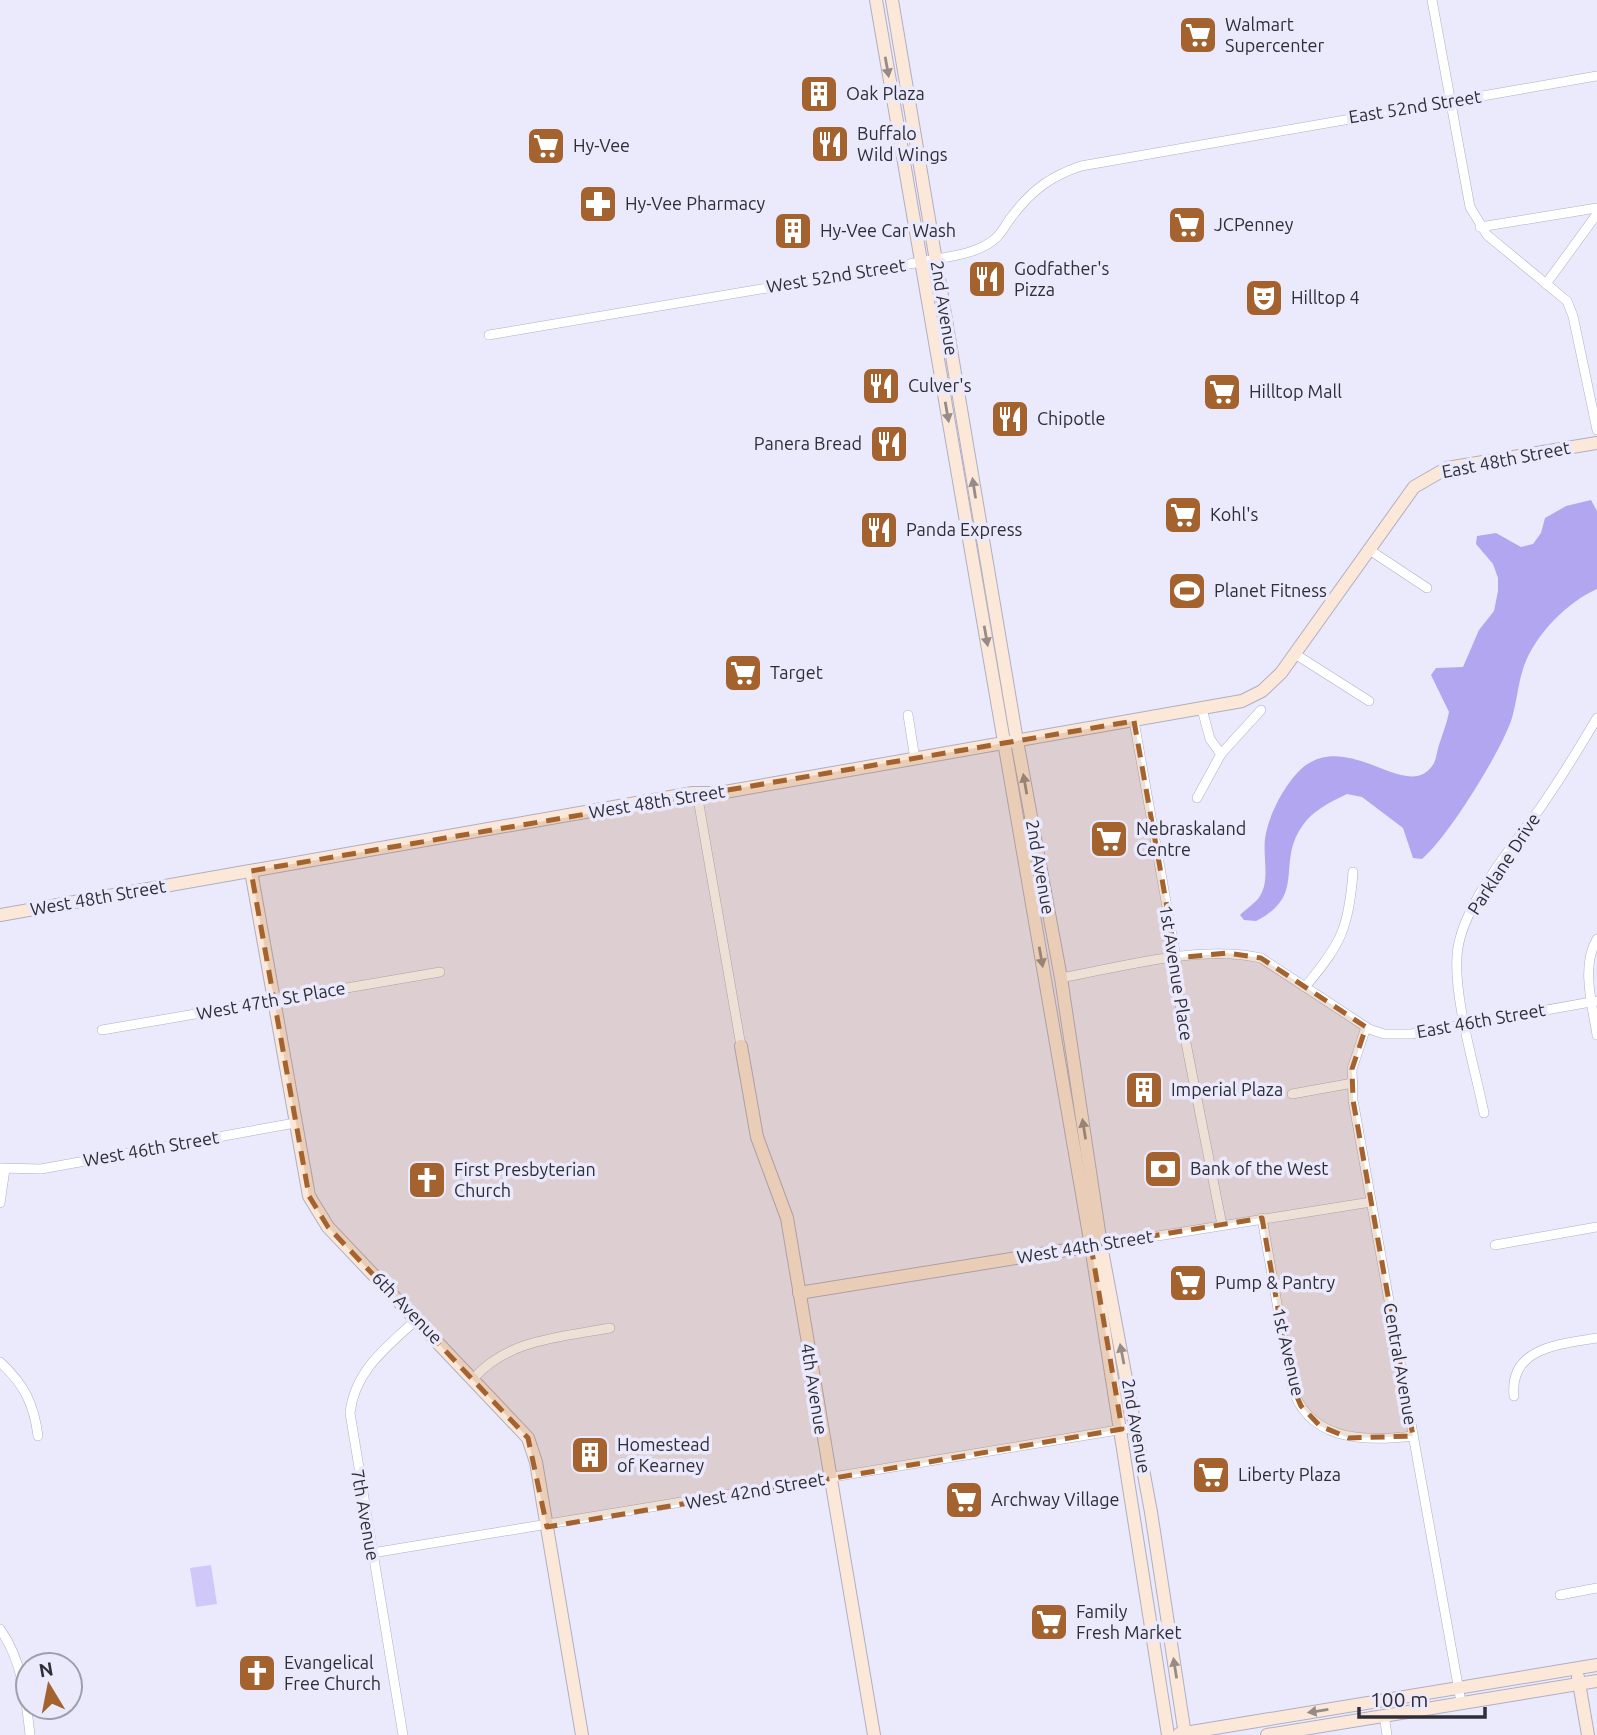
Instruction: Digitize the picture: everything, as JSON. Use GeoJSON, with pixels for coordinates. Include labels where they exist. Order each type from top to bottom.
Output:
{"type":"FeatureCollection","features":[{"type":"Feature","properties":{"kind":"main road","name":"2nd Avenue"},"geometry":{"type":"LineString","coordinates":[[876,0],[921,262],[1010,742],[1096,1246],[1136,1427],[1182,1734]]}},
{"type":"Feature","properties":{"kind":"main road","name":"2nd Avenue"},"geometry":{"type":"LineString","coordinates":[[892,0],[936,259],[1010,742],[1060,978],[1122,1429],[1168,1735]]}},
{"type":"Feature","properties":{"kind":"main road","name":"East 48th Street"},"geometry":{"type":"LineString","coordinates":[[1295,654],[1414,487],[1447,468],[1597,443]]}},
{"type":"Feature","properties":{"kind":"main road","name":"West 48th Street"},"geometry":{"type":"LineString","coordinates":[[0,915],[697,793],[719,793],[1242,702],[1262,691],[1295,654]]}},
{"type":"Feature","properties":{"kind":"main road","name":"6th Avenue"},"geometry":{"type":"LineString","coordinates":[[251,871],[309,1196],[316,1211],[528,1438],[536,1462],[582,1735]]}},
{"type":"Feature","properties":{"kind":"main road","name":"4th Avenue"},"geometry":{"type":"LineString","coordinates":[[741,1046],[757,1137],[787,1218],[874,1735]]}},
{"type":"Feature","properties":{"kind":"main road","name":"West 44th Street"},"geometry":{"type":"LineString","coordinates":[[799,1293],[1096,1246]]}},
{"type":"Feature","properties":{"kind":"main road"},"geometry":{"type":"LineString","coordinates":[[1182,1734],[1597,1665]]}},
{"type":"Feature","properties":{"kind":"main road"},"geometry":{"type":"LineString","coordinates":[[1576,1668],[1588,1735]]}},
{"type":"Feature","properties":{"kind":"main road"},"geometry":{"type":"LineString","coordinates":[[1267,1735],[1597,1681]]}},
{"type":"Feature","properties":{"kind":"street"},"geometry":{"type":"LineString","coordinates":[[1432,0],[1464,188],[1480,227],[1567,301],[1573,316],[1597,430]]}},
{"type":"Feature","properties":{"kind":"street","name":"East 52nd Street"},"geometry":{"type":"LineString","coordinates":[[1234,138],[1597,76]]}},
{"type":"Feature","properties":{"kind":"street","name":"West 52nd Street"},"geometry":{"type":"LineString","coordinates":[[489,335],[921,262],[981,248],[996,238],[1024,201],[1059,174],[1234,138]]}},
{"type":"Feature","properties":{"kind":"street"},"geometry":{"type":"LineString","coordinates":[[1480,227],[1597,211]]}},
{"type":"Feature","properties":{"kind":"street"},"geometry":{"type":"LineString","coordinates":[[1546,284],[1597,211]]}},
{"type":"Feature","properties":{"kind":"street"},"geometry":{"type":"LineString","coordinates":[[1368,549],[1427,588]]}},
{"type":"Feature","properties":{"kind":"street"},"geometry":{"type":"LineString","coordinates":[[1295,654],[1369,701]]}},
{"type":"Feature","properties":{"kind":"street"},"geometry":{"type":"LineString","coordinates":[[1202,709],[1210,739],[1221,754]]}},
{"type":"Feature","properties":{"kind":"street"},"geometry":{"type":"LineString","coordinates":[[1197,798],[1221,754],[1261,710]]}},
{"type":"Feature","properties":{"kind":"street"},"geometry":{"type":"LineString","coordinates":[[908,715],[915,759]]}},
{"type":"Feature","properties":{"kind":"street","name":"Parklane Drive"},"geometry":{"type":"LineString","coordinates":[[1484,1114],[1466,1024],[1457,957],[1467,919],[1597,718]]}},
{"type":"Feature","properties":{"kind":"street","name":"1st Avenue Place"},"geometry":{"type":"LineString","coordinates":[[1134,721],[1176,958],[1184,1031],[1222,1225]]}},
{"type":"Feature","properties":{"kind":"street"},"geometry":{"type":"LineString","coordinates":[[697,793],[741,1046]]}},
{"type":"Feature","properties":{"kind":"street"},"geometry":{"type":"LineString","coordinates":[[1305,987],[1343,936],[1350,911],[1353,872]]}},
{"type":"Feature","properties":{"kind":"street"},"geometry":{"type":"LineString","coordinates":[[1597,939],[1590,951],[1597,1035]]}},
{"type":"Feature","properties":{"kind":"street"},"geometry":{"type":"LineString","coordinates":[[1060,978],[1176,958],[1243,954],[1261,958],[1366,1027]]}},
{"type":"Feature","properties":{"kind":"street","name":"West 47th St Place"},"geometry":{"type":"LineString","coordinates":[[102,1030],[440,972]]}},
{"type":"Feature","properties":{"kind":"street","name":"East 46th Street"},"geometry":{"type":"LineString","coordinates":[[1366,1027],[1384,1034],[1411,1034],[1594,1001]]}},
{"type":"Feature","properties":{"kind":"street","name":"Central Avenue"},"geometry":{"type":"LineString","coordinates":[[1366,1027],[1355,1056],[1353,1083],[1371,1202],[1461,1702]]}},
{"type":"Feature","properties":{"kind":"street"},"geometry":{"type":"LineString","coordinates":[[1292,1094],[1353,1083]]}},
{"type":"Feature","properties":{"kind":"street","name":"West 46th Street"},"geometry":{"type":"LineString","coordinates":[[3,1169],[41,1169],[295,1123]]}},
{"type":"Feature","properties":{"kind":"street"},"geometry":{"type":"LineString","coordinates":[[0,1203],[3,1169]]}},
{"type":"Feature","properties":{"kind":"street","name":"West 44th Street"},"geometry":{"type":"LineString","coordinates":[[1096,1246],[1371,1202]]}},
{"type":"Feature","properties":{"kind":"street","name":"1st Avenue"},"geometry":{"type":"LineString","coordinates":[[1262,1218],[1291,1383],[1301,1406],[1320,1426],[1349,1438],[1369,1440],[1413,1436]]}},
{"type":"Feature","properties":{"kind":"street"},"geometry":{"type":"LineString","coordinates":[[1495,1245],[1597,1227]]}},
{"type":"Feature","properties":{"kind":"street","name":"7th Avenue"},"geometry":{"type":"LineString","coordinates":[[403,1735],[351,1433],[352,1392],[364,1370],[417,1319]]}},
{"type":"Feature","properties":{"kind":"street"},"geometry":{"type":"LineString","coordinates":[[474,1378],[485,1365],[507,1351],[530,1343],[610,1328]]}},
{"type":"Feature","properties":{"kind":"street"},"geometry":{"type":"LineString","coordinates":[[1514,1396],[1513,1384],[1519,1367],[1530,1354],[1557,1345],[1597,1338]]}},
{"type":"Feature","properties":{"kind":"street"},"geometry":{"type":"LineString","coordinates":[[0,1362],[28,1394],[33,1404],[38,1436]]}},
{"type":"Feature","properties":{"kind":"street","name":"West 42nd Street"},"geometry":{"type":"LineString","coordinates":[[372,1553],[547,1527],[1136,1427]]}},
{"type":"Feature","properties":{"kind":"street"},"geometry":{"type":"LineString","coordinates":[[1560,1595],[1597,1588]]}},
{"type":"Feature","properties":{"kind":"street"},"geometry":{"type":"LineString","coordinates":[[0,1629],[14,1648],[26,1699],[30,1735]]}},
{"type":"Feature","properties":{"kind":"street"},"geometry":{"type":"LineString","coordinates":[[1384,1715],[1387,1735]]}},
{"type":"Feature","properties":{"kind":"highlighted area"},"geometry":{"type":"Polygon","coordinates":[[[1134,721],[1176,958],[1227,953],[1261,958],[1366,1027],[1352,1069],[1353,1100],[1413,1436],[1349,1438],[1320,1426],[1301,1406],[1291,1383],[1262,1218],[1091,1246],[1122,1429],[547,1527],[528,1438],[328,1227],[309,1196],[251,871],[1134,721]]]}},
{"type":"Feature","properties":{"kind":"shaded area"},"geometry":{"type":"Polygon","coordinates":[[[1591,500],[1597,511],[1597,589],[1574,602],[1553,621],[1529,654],[1506,733],[1473,793],[1433,848],[1422,859],[1413,858],[1403,828],[1362,797],[1347,794],[1317,811],[1303,825],[1291,852],[1286,889],[1281,900],[1272,911],[1256,921],[1244,920],[1240,915],[1258,898],[1264,886],[1265,839],[1270,819],[1285,788],[1306,765],[1324,757],[1342,757],[1410,776],[1424,774],[1434,763],[1449,712],[1431,675],[1436,668],[1463,667],[1479,630],[1494,611],[1498,591],[1498,578],[1493,564],[1476,544],[1477,536],[1496,533],[1521,547],[1533,544],[1541,533],[1545,518],[1566,506],[1591,500]]]}},
{"type":"Feature","properties":{"kind":"shaded area"},"geometry":{"type":"Polygon","coordinates":[[[211,1565],[217,1604],[196,1607],[190,1568],[211,1565]]]}},
{"type":"Feature","properties":{"kind":"place","name":"Walmart Supercenter"},"geometry":{"type":"Point","coordinates":[1198,35]}},
{"type":"Feature","properties":{"kind":"place","name":"Oak Plaza"},"geometry":{"type":"Point","coordinates":[819,94]}},
{"type":"Feature","properties":{"kind":"place","name":"Buffalo Wild Wings"},"geometry":{"type":"Point","coordinates":[830,144]}},
{"type":"Feature","properties":{"kind":"place","name":"Hy-Vee"},"geometry":{"type":"Point","coordinates":[546,146]}},
{"type":"Feature","properties":{"kind":"place","name":"Hy-Vee Pharmacy"},"geometry":{"type":"Point","coordinates":[598,204]}},
{"type":"Feature","properties":{"kind":"place","name":"JCPenney"},"geometry":{"type":"Point","coordinates":[1187,225]}},
{"type":"Feature","properties":{"kind":"place","name":"Hy-Vee Car Wash"},"geometry":{"type":"Point","coordinates":[793,231]}},
{"type":"Feature","properties":{"kind":"place","name":"Godfather's Pizza"},"geometry":{"type":"Point","coordinates":[987,279]}},
{"type":"Feature","properties":{"kind":"place","name":"Hilltop 4"},"geometry":{"type":"Point","coordinates":[1264,298]}},
{"type":"Feature","properties":{"kind":"place","name":"Culver's"},"geometry":{"type":"Point","coordinates":[881,386]}},
{"type":"Feature","properties":{"kind":"place","name":"Hilltop Mall"},"geometry":{"type":"Point","coordinates":[1222,392]}},
{"type":"Feature","properties":{"kind":"place","name":"Chipotle"},"geometry":{"type":"Point","coordinates":[1010,419]}},
{"type":"Feature","properties":{"kind":"place","name":"Panera Bread"},"geometry":{"type":"Point","coordinates":[889,444]}},
{"type":"Feature","properties":{"kind":"place","name":"Kohl's"},"geometry":{"type":"Point","coordinates":[1183,515]}},
{"type":"Feature","properties":{"kind":"place","name":"Panda Express"},"geometry":{"type":"Point","coordinates":[879,530]}},
{"type":"Feature","properties":{"kind":"place","name":"Planet Fitness"},"geometry":{"type":"Point","coordinates":[1187,591]}},
{"type":"Feature","properties":{"kind":"place","name":"Target"},"geometry":{"type":"Point","coordinates":[743,673]}},
{"type":"Feature","properties":{"kind":"place","name":"Nebraskaland Centre"},"geometry":{"type":"Point","coordinates":[1109,839]}},
{"type":"Feature","properties":{"kind":"place","name":"Imperial Plaza"},"geometry":{"type":"Point","coordinates":[1144,1090]}},
{"type":"Feature","properties":{"kind":"place","name":"Bank of the West"},"geometry":{"type":"Point","coordinates":[1163,1169]}},
{"type":"Feature","properties":{"kind":"place","name":"First Presbyterian Church"},"geometry":{"type":"Point","coordinates":[427,1180]}},
{"type":"Feature","properties":{"kind":"place","name":"Pump & Pantry"},"geometry":{"type":"Point","coordinates":[1188,1283]}},
{"type":"Feature","properties":{"kind":"place","name":"Homestead of Kearney"},"geometry":{"type":"Point","coordinates":[590,1455]}},
{"type":"Feature","properties":{"kind":"place","name":"Liberty Plaza"},"geometry":{"type":"Point","coordinates":[1211,1475]}},
{"type":"Feature","properties":{"kind":"place","name":"Archway Village"},"geometry":{"type":"Point","coordinates":[964,1500]}},
{"type":"Feature","properties":{"kind":"place","name":"Family Fresh Market"},"geometry":{"type":"Point","coordinates":[1049,1622]}},
{"type":"Feature","properties":{"kind":"place","name":"Evangelical Free Church"},"geometry":{"type":"Point","coordinates":[257,1673]}}]}
